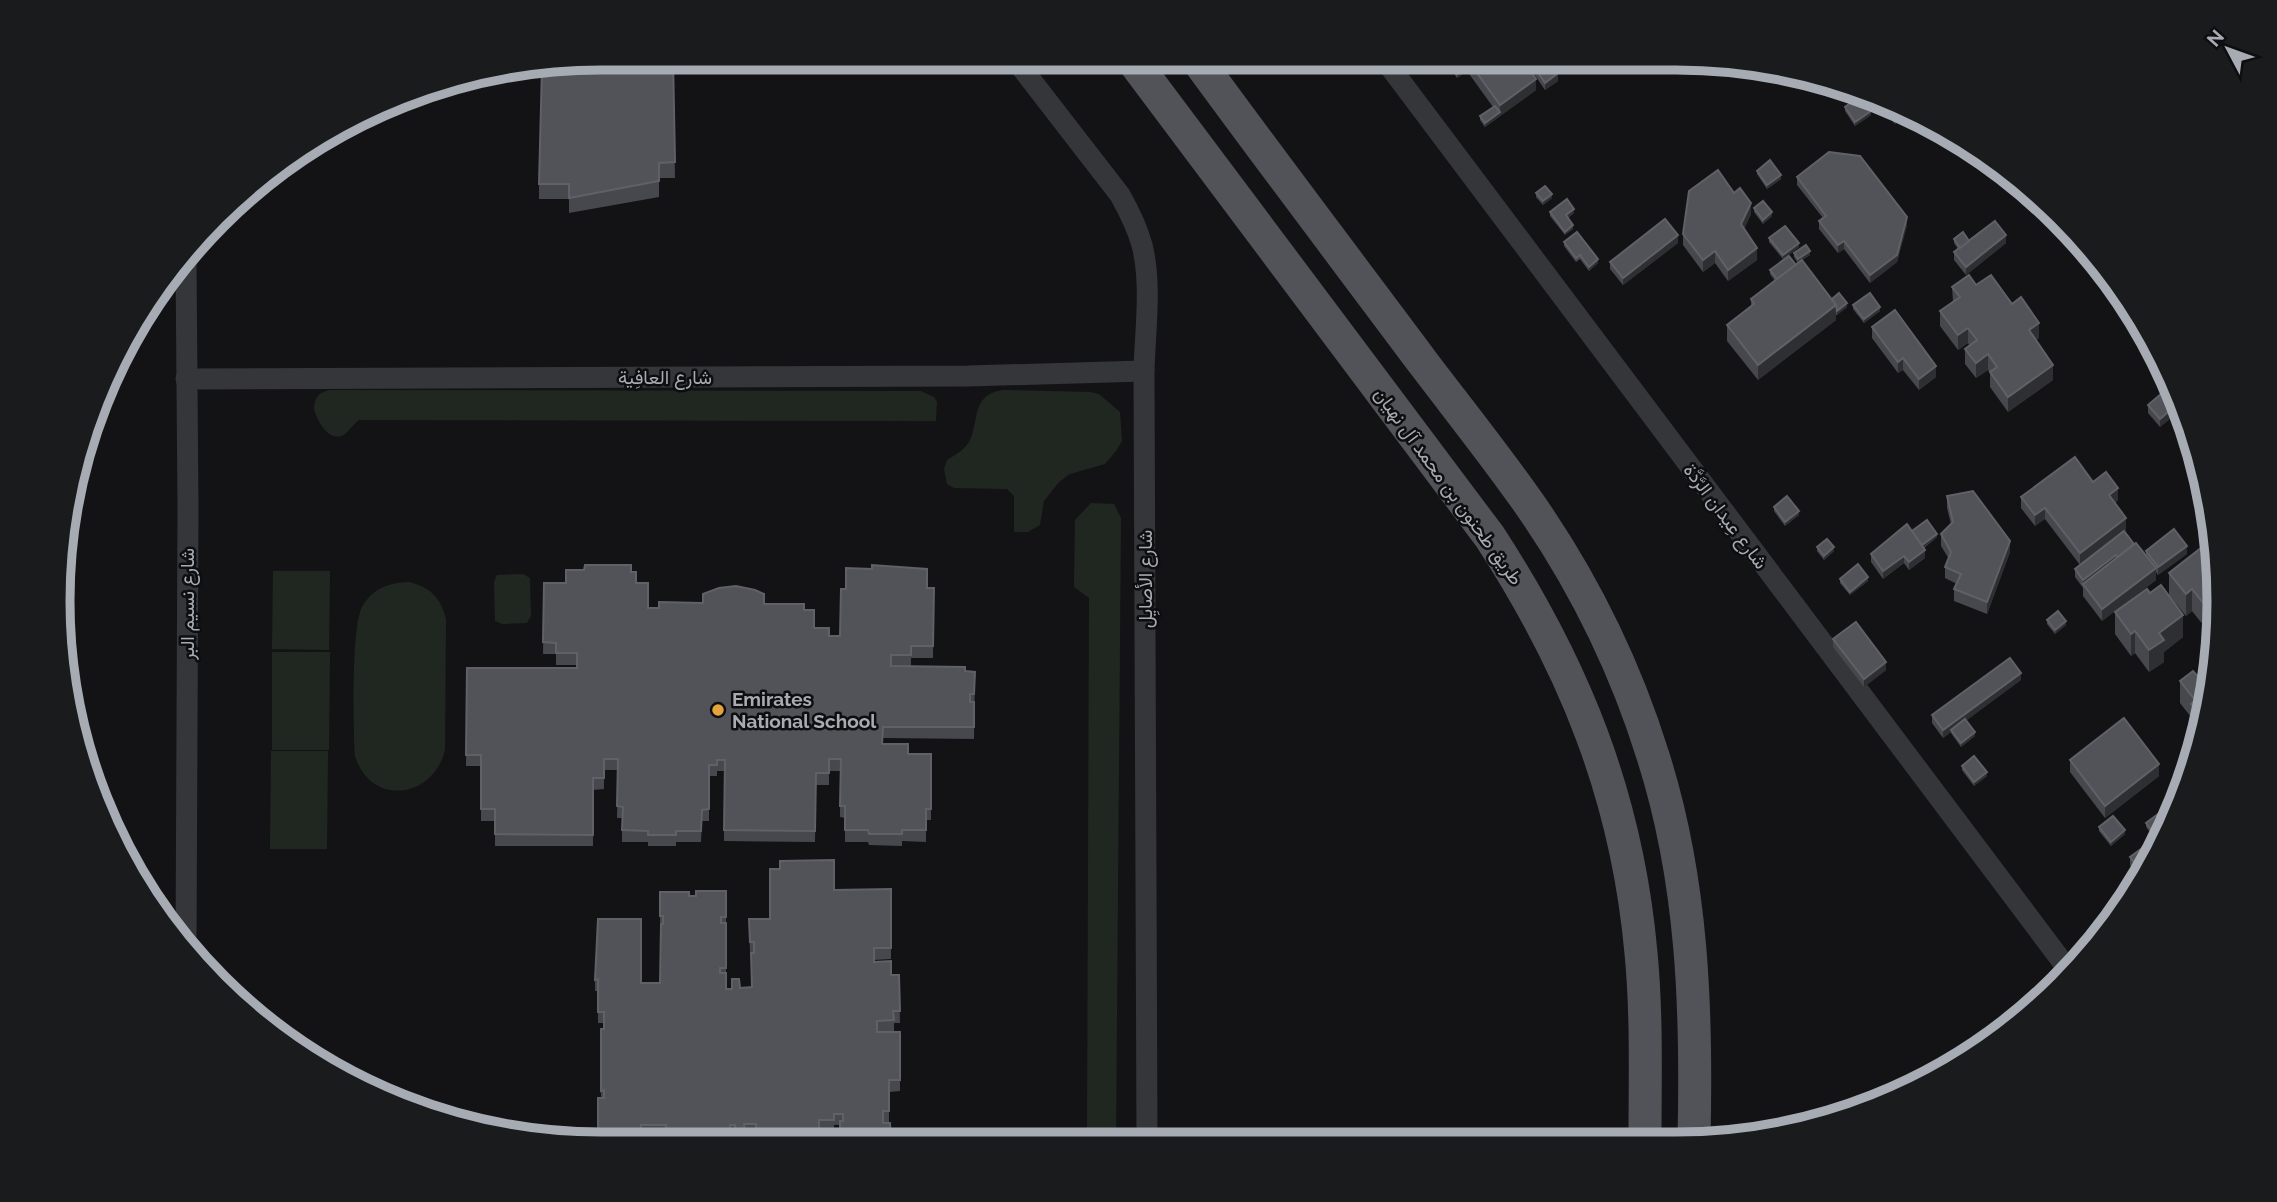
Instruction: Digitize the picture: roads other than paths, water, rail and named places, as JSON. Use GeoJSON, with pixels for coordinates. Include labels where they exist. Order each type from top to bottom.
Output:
{"type":"FeatureCollection","features":[{"type":"Feature","properties":{"kind":"main road","name":"طريق طحنون بن محمد آل نهيان"},"geometry":{"type":"LineString","coordinates":[[1140,70],[1490,537],[1518,580],[1562,662],[1608,778],[1629,864],[1640,941],[1644,1000],[1645,1132]]}},
{"type":"Feature","properties":{"kind":"main road"},"geometry":{"type":"LineString","coordinates":[[1205,70],[1528,502],[1581,587],[1612,652],[1653,755],[1688,911],[1695,1016],[1694,1131]]}},
{"type":"Feature","properties":{"kind":"street","name":"شارع الأصايِل"},"geometry":{"type":"LineString","coordinates":[[1023,70],[1120,195],[1133,220],[1142,247],[1146,276],[1144,371],[1147,1132]]}},
{"type":"Feature","properties":{"kind":"street","name":"شارع عِيدان الرَّدَّة"},"geometry":{"type":"LineString","coordinates":[[1392,70],[2063,963]]}},
{"type":"Feature","properties":{"kind":"street","name":"شارع نسيم البر"},"geometry":{"type":"LineString","coordinates":[[186,271],[186,931]]}},
{"type":"Feature","properties":{"kind":"street","name":"شارع العافِية"},"geometry":{"type":"LineString","coordinates":[[186,380],[955,376],[1144,371]]}},
{"type":"Feature","properties":{"kind":"place","name":"Emirates National School"},"geometry":{"type":"Point","coordinates":[718,710]}}]}
